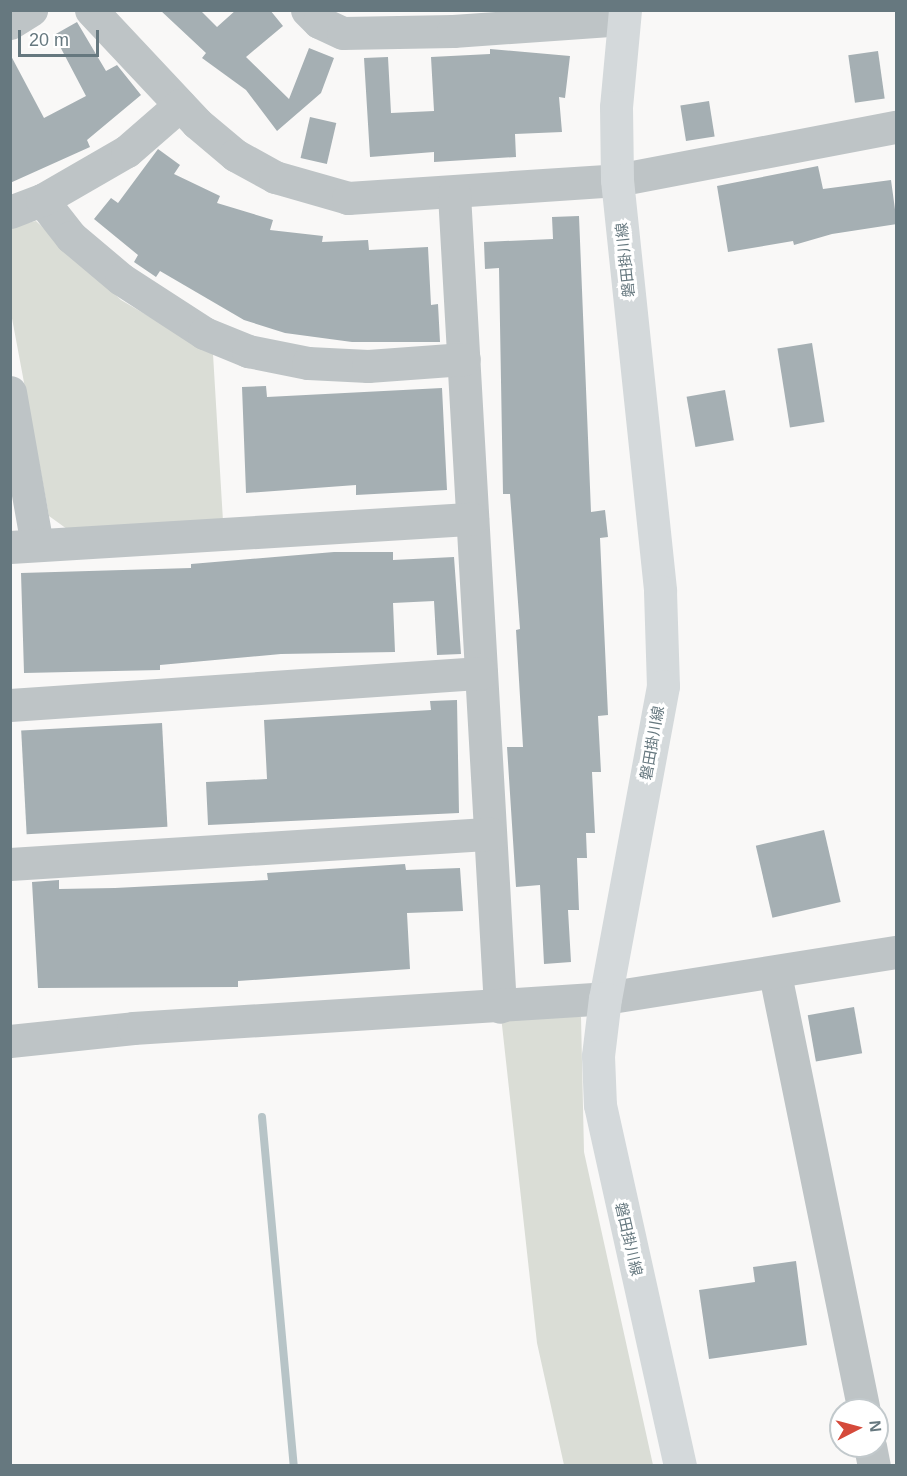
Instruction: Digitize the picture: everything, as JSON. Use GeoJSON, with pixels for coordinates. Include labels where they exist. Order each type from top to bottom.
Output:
{"type":"FeatureCollection","features":[{"type":"Feature","properties":{"kind":"main road","name":"磐田掛川線"},"geometry":{"type":"LineString","coordinates":[[624,15],[616,107],[617,180],[660,591],[663,686],[605,998],[598,1056],[600,1105],[680,1466]]}},
{"type":"Feature","properties":{"kind":"street"},"geometry":{"type":"LineString","coordinates":[[10,23],[31,10]]}},
{"type":"Feature","properties":{"kind":"street"},"geometry":{"type":"LineString","coordinates":[[91,10],[180,105],[236,155],[313,191],[348,198],[454,194],[617,180],[897,127]]}},
{"type":"Feature","properties":{"kind":"street"},"geometry":{"type":"LineString","coordinates":[[307,10],[319,22],[343,33],[454,21],[624,15]]}},
{"type":"Feature","properties":{"kind":"street"},"geometry":{"type":"LineString","coordinates":[[10,212],[42,200],[127,151],[180,105]]}},
{"type":"Feature","properties":{"kind":"street"},"geometry":{"type":"LineString","coordinates":[[454,194],[500,1007]]}},
{"type":"Feature","properties":{"kind":"street"},"geometry":{"type":"LineString","coordinates":[[42,200],[71,237],[121,279],[204,333],[248,351],[308,363],[368,366],[464,359]]}},
{"type":"Feature","properties":{"kind":"street"},"geometry":{"type":"LineString","coordinates":[[10,392],[24,546],[472,519]]}},
{"type":"Feature","properties":{"kind":"street"},"geometry":{"type":"LineString","coordinates":[[10,705],[481,673]]}},
{"type":"Feature","properties":{"kind":"street"},"geometry":{"type":"LineString","coordinates":[[10,864],[490,834]]}},
{"type":"Feature","properties":{"kind":"street"},"geometry":{"type":"LineString","coordinates":[[10,1041],[133,1028],[500,1007],[605,998],[776,974],[897,952]]}},
{"type":"Feature","properties":{"kind":"street"},"geometry":{"type":"LineString","coordinates":[[776,974],[862,1398]]}},
{"type":"Feature","properties":{"kind":"shaded area"},"geometry":{"type":"Polygon","coordinates":[[[36,221],[121,300],[213,354],[223,521],[67,529],[49,516],[11,313],[10,227],[36,221]]]}},
{"type":"Feature","properties":{"kind":"shaded area"},"geometry":{"type":"Polygon","coordinates":[[[500,1007],[581,1017],[584,1152],[653,1465],[564,1465],[537,1343],[500,1007]]]}},
{"type":"Feature","properties":{"kind":"building"},"geometry":{"type":"Polygon","coordinates":[[[160,10],[200,10],[217,27],[236,10],[270,10],[283,26],[246,57],[289,99],[309,48],[334,58],[321,93],[277,131],[246,90],[202,58],[206,53],[160,10]]]}},
{"type":"Feature","properties":{"kind":"building"},"geometry":{"type":"Polygon","coordinates":[[[77,22],[106,71],[117,65],[141,95],[87,140],[90,147],[10,183],[10,54],[44,118],[86,96],[54,35],[77,22]]]}},
{"type":"Feature","properties":{"kind":"building"},"geometry":{"type":"Polygon","coordinates":[[[490,49],[570,56],[565,98],[559,97],[562,132],[515,134],[516,157],[434,162],[434,152],[370,157],[364,58],[388,57],[391,113],[434,111],[431,57],[490,54],[490,49]]]}},
{"type":"Feature","properties":{"kind":"building"},"geometry":{"type":"Polygon","coordinates":[[[878,51],[885,99],[855,103],[848,55],[878,51]]]}},
{"type":"Feature","properties":{"kind":"building"},"geometry":{"type":"Polygon","coordinates":[[[709,101],[715,137],[686,141],[680,106],[709,101]]]}},
{"type":"Feature","properties":{"kind":"building"},"geometry":{"type":"Polygon","coordinates":[[[310,117],[336,123],[327,164],[301,158],[310,117]]]}},
{"type":"Feature","properties":{"kind":"building"},"geometry":{"type":"Polygon","coordinates":[[[158,149],[180,165],[174,174],[220,196],[217,203],[273,220],[270,230],[323,236],[322,242],[368,240],[369,250],[428,247],[431,305],[438,304],[440,342],[352,342],[285,333],[244,320],[160,271],[156,277],[134,262],[138,255],[94,219],[111,198],[118,203],[158,149]]]}},
{"type":"Feature","properties":{"kind":"building"},"geometry":{"type":"Polygon","coordinates":[[[818,166],[823,189],[891,180],[897,224],[832,234],[794,245],[793,241],[728,252],[717,186],[818,166]]]}},
{"type":"Feature","properties":{"kind":"building"},"geometry":{"type":"Polygon","coordinates":[[[579,216],[591,512],[605,510],[608,537],[600,538],[608,715],[598,716],[601,772],[592,772],[595,833],[586,833],[587,858],[577,858],[579,910],[568,910],[571,962],[544,964],[540,885],[516,887],[507,747],[523,747],[516,630],[520,629],[510,494],[503,494],[499,268],[485,269],[484,242],[553,239],[552,217],[579,216]]]}},
{"type":"Feature","properties":{"kind":"building"},"geometry":{"type":"Polygon","coordinates":[[[812,343],[825,422],[790,427],[777,348],[812,343]]]}},
{"type":"Feature","properties":{"kind":"building"},"geometry":{"type":"Polygon","coordinates":[[[266,386],[267,397],[442,388],[447,490],[356,495],[356,485],[246,493],[242,387],[266,386]]]}},
{"type":"Feature","properties":{"kind":"building"},"geometry":{"type":"Polygon","coordinates":[[[725,390],[734,440],[695,447],[687,397],[725,390]]]}},
{"type":"Feature","properties":{"kind":"building"},"geometry":{"type":"Polygon","coordinates":[[[334,552],[393,552],[393,560],[454,557],[461,654],[437,655],[434,601],[393,603],[395,652],[281,654],[160,665],[160,670],[24,673],[21,573],[191,568],[191,564],[334,552]]]}},
{"type":"Feature","properties":{"kind":"building"},"geometry":{"type":"Polygon","coordinates":[[[457,700],[459,813],[208,825],[206,782],[267,779],[264,720],[431,710],[430,701],[457,700]]]}},
{"type":"Feature","properties":{"kind":"building"},"geometry":{"type":"Polygon","coordinates":[[[162,723],[167,827],[27,834],[21,730],[162,723]]]}},
{"type":"Feature","properties":{"kind":"building"},"geometry":{"type":"Polygon","coordinates":[[[824,830],[841,902],[772,918],[756,846],[824,830]]]}},
{"type":"Feature","properties":{"kind":"building"},"geometry":{"type":"Polygon","coordinates":[[[405,864],[406,870],[460,868],[463,911],[407,913],[410,969],[238,981],[238,987],[38,988],[32,882],[59,880],[59,889],[115,888],[268,880],[267,873],[405,864]]]}},
{"type":"Feature","properties":{"kind":"building"},"geometry":{"type":"Polygon","coordinates":[[[854,1007],[862,1053],[816,1061],[808,1015],[854,1007]]]}},
{"type":"Feature","properties":{"kind":"building"},"geometry":{"type":"Polygon","coordinates":[[[796,1261],[807,1345],[709,1359],[699,1290],[755,1282],[753,1267],[796,1261]]]}},
{"type":"Feature","properties":{"kind":"waterway"},"geometry":{"type":"LineString","coordinates":[[262,1117],[294,1466]]}}]}
